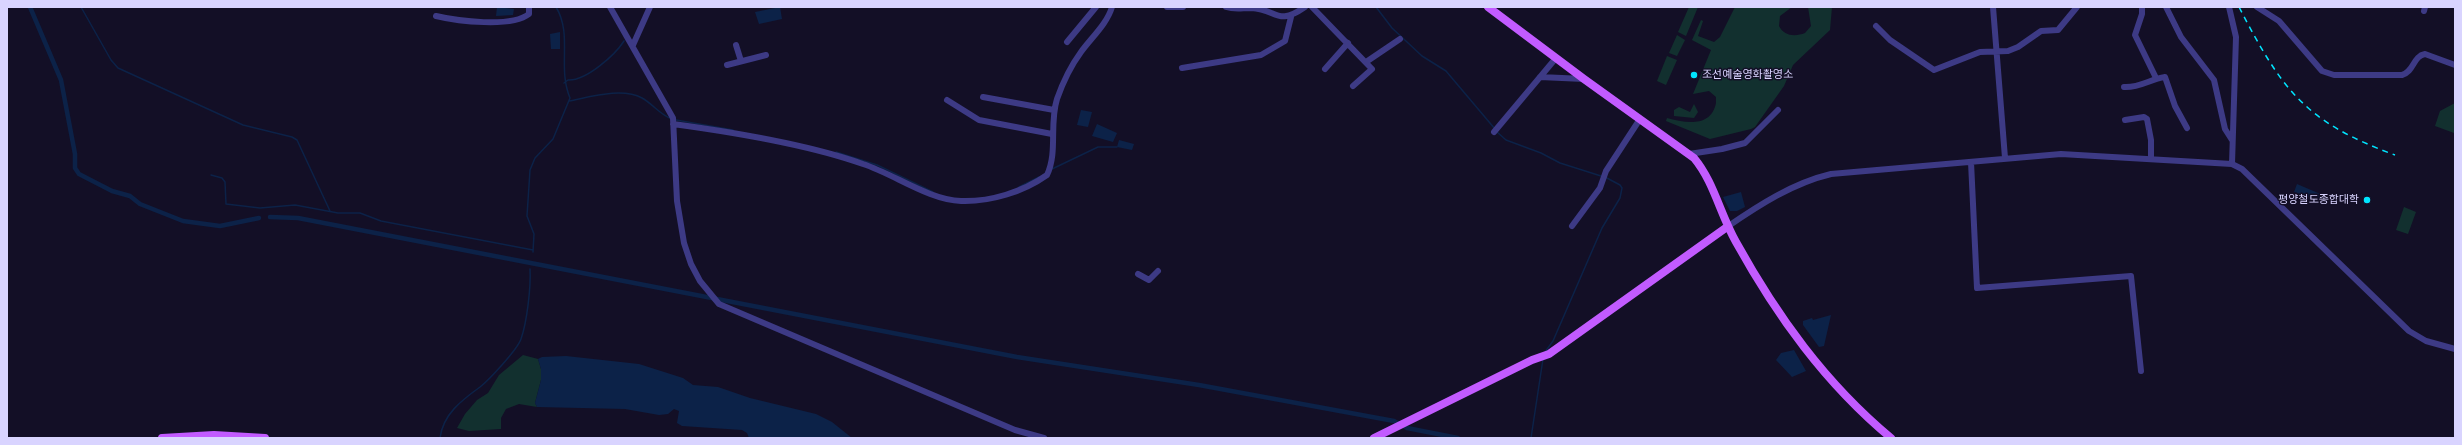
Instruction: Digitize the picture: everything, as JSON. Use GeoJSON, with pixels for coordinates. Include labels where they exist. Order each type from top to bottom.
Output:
{"type":"FeatureCollection","features":[{"type":"Feature","properties":{"kind":"main road"},"geometry":{"type":"LineString","coordinates":[[1488,7],[1584,79],[1689,154],[1705,171],[1728,227],[1752,271],[1795,337],[1841,392],[1891,438]]}},
{"type":"Feature","properties":{"kind":"main road"},"geometry":{"type":"LineString","coordinates":[[1374,438],[1537,358],[1549,354],[1728,227]]}},
{"type":"Feature","properties":{"kind":"main road"},"geometry":{"type":"LineString","coordinates":[[162,438],[214,435],[265,438]]}},
{"type":"Feature","properties":{"kind":"street"},"geometry":{"type":"LineString","coordinates":[[436,16],[483,22],[518,20],[529,14],[529,7]]}},
{"type":"Feature","properties":{"kind":"street"},"geometry":{"type":"LineString","coordinates":[[610,7],[633,45],[673,121],[677,201],[684,243],[697,275],[715,298],[727,308],[822,346],[1008,428],[1044,438]]}},
{"type":"Feature","properties":{"kind":"street"},"geometry":{"type":"LineString","coordinates":[[633,45],[650,7]]}},
{"type":"Feature","properties":{"kind":"street"},"geometry":{"type":"LineString","coordinates":[[1067,42],[1096,7]]}},
{"type":"Feature","properties":{"kind":"street"},"geometry":{"type":"LineString","coordinates":[[673,121],[778,142],[848,159],[941,197],[960,201],[992,199],[1014,191],[1047,175],[1053,149],[1052,134],[1054,110],[1070,66],[1106,20],[1112,7]]}},
{"type":"Feature","properties":{"kind":"street"},"geometry":{"type":"LineString","coordinates":[[1166,7],[1183,7]]}},
{"type":"Feature","properties":{"kind":"street"},"geometry":{"type":"LineString","coordinates":[[1226,7],[1234,9],[1252,8],[1271,15],[1291,17]]}},
{"type":"Feature","properties":{"kind":"street"},"geometry":{"type":"LineString","coordinates":[[1182,68],[1260,55],[1285,41],[1291,17],[1305,7]]}},
{"type":"Feature","properties":{"kind":"street"},"geometry":{"type":"LineString","coordinates":[[1312,7],[1372,69],[1353,86]]}},
{"type":"Feature","properties":{"kind":"street"},"geometry":{"type":"LineString","coordinates":[[1993,7],[2005,158]]}},
{"type":"Feature","properties":{"kind":"street"},"geometry":{"type":"LineString","coordinates":[[1876,26],[1883,35],[1913,54],[1913,58],[1930,69],[1942,68],[1980,52],[1997,52],[2018,48],[2041,31],[2058,30],[2077,7]]}},
{"type":"Feature","properties":{"kind":"street"},"geometry":{"type":"LineString","coordinates":[[2142,7],[2142,14],[2135,35],[2156,78]]}},
{"type":"Feature","properties":{"kind":"street"},"geometry":{"type":"LineString","coordinates":[[2166,7],[2181,37],[2214,80],[2225,129],[2232,140]]}},
{"type":"Feature","properties":{"kind":"street"},"geometry":{"type":"LineString","coordinates":[[2229,7],[2236,37],[2232,164]]}},
{"type":"Feature","properties":{"kind":"street"},"geometry":{"type":"LineString","coordinates":[[2257,7],[2279,21],[2316,65],[2327,73],[2346,76],[2402,75],[2408,72],[2418,57],[2425,54],[2455,64]]}},
{"type":"Feature","properties":{"kind":"street"},"geometry":{"type":"LineString","coordinates":[[1366,62],[1400,39]]}},
{"type":"Feature","properties":{"kind":"street"},"geometry":{"type":"LineString","coordinates":[[1325,69],[1348,43]]}},
{"type":"Feature","properties":{"kind":"street"},"geometry":{"type":"LineString","coordinates":[[736,45],[741,61]]}},
{"type":"Feature","properties":{"kind":"street"},"geometry":{"type":"LineString","coordinates":[[727,65],[766,55]]}},
{"type":"Feature","properties":{"kind":"street"},"geometry":{"type":"LineString","coordinates":[[1494,132],[1556,58]]}},
{"type":"Feature","properties":{"kind":"street"},"geometry":{"type":"LineString","coordinates":[[1540,77],[1584,79]]}},
{"type":"Feature","properties":{"kind":"street"},"geometry":{"type":"LineString","coordinates":[[2124,86],[2144,85],[2156,78],[2165,77],[2175,106],[2187,128]]}},
{"type":"Feature","properties":{"kind":"street"},"geometry":{"type":"LineString","coordinates":[[983,96],[1054,110]]}},
{"type":"Feature","properties":{"kind":"street"},"geometry":{"type":"LineString","coordinates":[[947,100],[979,120],[1052,134]]}},
{"type":"Feature","properties":{"kind":"street"},"geometry":{"type":"LineString","coordinates":[[1689,154],[1722,149],[1745,143],[1778,110]]}},
{"type":"Feature","properties":{"kind":"street"},"geometry":{"type":"LineString","coordinates":[[2125,120],[2144,117],[2147,119],[2151,140],[2151,158]]}},
{"type":"Feature","properties":{"kind":"street"},"geometry":{"type":"LineString","coordinates":[[1572,226],[1605,177],[1640,119]]}},
{"type":"Feature","properties":{"kind":"street"},"geometry":{"type":"LineString","coordinates":[[1728,227],[1756,208],[1816,177],[1831,174],[2061,154],[2151,158],[2232,164],[2242,169],[2410,330],[2426,341],[2455,349]]}},
{"type":"Feature","properties":{"kind":"street"},"geometry":{"type":"LineString","coordinates":[[1971,162],[1977,288],[2131,276],[2141,372]]}},
{"type":"Feature","properties":{"kind":"street"},"geometry":{"type":"LineString","coordinates":[[1138,274],[1149,280],[1158,271]]}},
{"type":"Feature","properties":{"kind":"green space"},"geometry":{"type":"Polygon","coordinates":[[[1689,7],[1698,7],[1686,36],[1678,32],[1689,7]]]}},
{"type":"Feature","properties":{"kind":"green space"},"geometry":{"type":"Polygon","coordinates":[[[1735,7],[1792,7],[1780,16],[1779,26],[1787,34],[1797,35],[1805,33],[1811,26],[1808,7],[1832,7],[1830,30],[1793,65],[1784,86],[1755,127],[1710,139],[1666,121],[1667,118],[1696,122],[1709,117],[1713,111],[1716,103],[1716,97],[1709,91],[1693,94],[1711,50],[1692,40],[1701,20],[1703,21],[1698,36],[1714,42],[1720,37],[1735,7]]]}},
{"type":"Feature","properties":{"kind":"green space"},"geometry":{"type":"Polygon","coordinates":[[[1677,35],[1685,40],[1677,56],[1669,53],[1677,35]]]}},
{"type":"Feature","properties":{"kind":"green space"},"geometry":{"type":"Polygon","coordinates":[[[1667,56],[1677,60],[1666,85],[1657,81],[1667,56]]]}},
{"type":"Feature","properties":{"kind":"green space"},"geometry":{"type":"Polygon","coordinates":[[[2455,103],[2454,133],[2435,126],[2440,111],[2455,103]]]}},
{"type":"Feature","properties":{"kind":"green space"},"geometry":{"type":"Polygon","coordinates":[[[1694,104],[1698,112],[1694,118],[1674,116],[1674,110],[1679,107],[1690,112],[1694,104]]]}},
{"type":"Feature","properties":{"kind":"green space"},"geometry":{"type":"Polygon","coordinates":[[[2404,207],[2416,212],[2408,234],[2396,230],[2404,207]]]}},
{"type":"Feature","properties":{"kind":"green space"},"geometry":{"type":"Polygon","coordinates":[[[523,355],[538,359],[541,369],[541,380],[535,403],[537,407],[519,404],[506,409],[501,418],[501,429],[469,431],[457,428],[465,414],[477,400],[488,393],[499,375],[523,355]]]}},
{"type":"Feature","properties":{"kind":"water"},"geometry":{"type":"Polygon","coordinates":[[[497,7],[514,9],[513,15],[496,16],[497,7]]]}},
{"type":"Feature","properties":{"kind":"water"},"geometry":{"type":"Polygon","coordinates":[[[780,7],[782,19],[759,24],[755,12],[780,7]]]}},
{"type":"Feature","properties":{"kind":"water"},"geometry":{"type":"Polygon","coordinates":[[[560,32],[560,49],[551,49],[550,34],[560,32]]]}},
{"type":"Feature","properties":{"kind":"water"},"geometry":{"type":"Polygon","coordinates":[[[1081,110],[1092,112],[1088,127],[1077,125],[1081,110]]]}},
{"type":"Feature","properties":{"kind":"water"},"geometry":{"type":"Polygon","coordinates":[[[1097,124],[1117,133],[1113,142],[1092,136],[1097,124]]]}},
{"type":"Feature","properties":{"kind":"water"},"geometry":{"type":"Polygon","coordinates":[[[1119,140],[1134,144],[1132,150],[1117,147],[1119,140]]]}},
{"type":"Feature","properties":{"kind":"water"},"geometry":{"type":"Polygon","coordinates":[[[2297,184],[2325,196],[2322,202],[2294,192],[2297,184]]]}},
{"type":"Feature","properties":{"kind":"water"},"geometry":{"type":"Polygon","coordinates":[[[1741,192],[1745,207],[1737,211],[1730,211],[1723,197],[1741,192]]]}},
{"type":"Feature","properties":{"kind":"water"},"geometry":{"type":"Polygon","coordinates":[[[1831,315],[1824,346],[1819,347],[1803,325],[1803,321],[1831,315]]]}},
{"type":"Feature","properties":{"kind":"water"},"geometry":{"type":"Polygon","coordinates":[[[1794,350],[1806,371],[1792,377],[1776,360],[1781,353],[1794,350]]]}},
{"type":"Feature","properties":{"kind":"water"},"geometry":{"type":"Polygon","coordinates":[[[566,356],[639,364],[683,378],[693,385],[718,387],[750,398],[816,414],[832,422],[852,438],[749,438],[747,433],[742,430],[682,426],[677,423],[679,411],[674,409],[668,414],[659,415],[625,409],[537,407],[535,403],[541,380],[541,369],[538,359],[542,357],[566,356]]]}},
{"type":"Feature","properties":{"kind":"waterway"},"geometry":{"type":"LineString","coordinates":[[30,7],[61,80],[75,154],[75,168],[79,174],[112,191],[130,196],[140,204],[183,221],[220,226],[259,218]]}},
{"type":"Feature","properties":{"kind":"waterway"},"geometry":{"type":"LineString","coordinates":[[81,7],[111,60],[118,68],[243,125],[292,137],[297,140],[330,211]]}},
{"type":"Feature","properties":{"kind":"waterway"},"geometry":{"type":"LineString","coordinates":[[533,252],[534,234],[527,216],[530,170],[535,158],[553,139],[570,98],[566,86],[565,75],[564,29],[556,7]]}},
{"type":"Feature","properties":{"kind":"waterway"},"geometry":{"type":"LineString","coordinates":[[1376,7],[1392,28],[1422,56],[1446,71],[1495,129]]}},
{"type":"Feature","properties":{"kind":"waterway"},"geometry":{"type":"LineString","coordinates":[[564,83],[568,80],[575,79],[591,72],[607,60],[624,41]]}},
{"type":"Feature","properties":{"kind":"waterway"},"geometry":{"type":"LineString","coordinates":[[569,101],[596,95],[625,93],[646,100],[664,115],[672,119]]}},
{"type":"Feature","properties":{"kind":"waterway"},"geometry":{"type":"LineString","coordinates":[[676,120],[733,130]]}},
{"type":"Feature","properties":{"kind":"waterway"},"geometry":{"type":"LineString","coordinates":[[1497,132],[1506,140],[1541,153],[1560,163],[1601,176]]}},
{"type":"Feature","properties":{"kind":"waterway"},"geometry":{"type":"LineString","coordinates":[[1052,169],[1098,147],[1117,147]]}},
{"type":"Feature","properties":{"kind":"waterway"},"geometry":{"type":"LineString","coordinates":[[836,152],[877,165],[933,192]]}},
{"type":"Feature","properties":{"kind":"waterway"},"geometry":{"type":"LineString","coordinates":[[211,175],[222,178],[225,182],[226,204],[260,208],[295,205],[338,213],[360,213],[381,221],[533,250]]}},
{"type":"Feature","properties":{"kind":"waterway"},"geometry":{"type":"LineString","coordinates":[[1019,187],[1039,177]]}},
{"type":"Feature","properties":{"kind":"waterway"},"geometry":{"type":"LineString","coordinates":[[1545,352],[1553,341],[1602,228],[1620,198],[1622,188],[1620,185],[1605,177]]}},
{"type":"Feature","properties":{"kind":"waterway"},"geometry":{"type":"LineString","coordinates":[[270,217],[298,218],[1017,357],[1199,385],[1394,421],[1407,428],[1458,438]]}},
{"type":"Feature","properties":{"kind":"waterway"},"geometry":{"type":"LineString","coordinates":[[440,438],[445,422],[454,408],[490,378],[509,357],[521,339],[527,314],[530,269]]}},
{"type":"Feature","properties":{"kind":"waterway"},"geometry":{"type":"LineString","coordinates":[[1531,438],[1543,359]]}},
{"type":"Feature","properties":{"kind":"railway"},"geometry":{"type":"LineString","coordinates":[[2239,7],[2254,36],[2269,60],[2299,100],[2317,116],[2339,130],[2364,143],[2395,155]]}},
{"type":"Feature","properties":{"kind":"place","name":"조선예술영화촬영소"},"geometry":{"type":"Point","coordinates":[1694,75]}},
{"type":"Feature","properties":{"kind":"place","name":"평양철도종합대학"},"geometry":{"type":"Point","coordinates":[2367,200]}}]}
